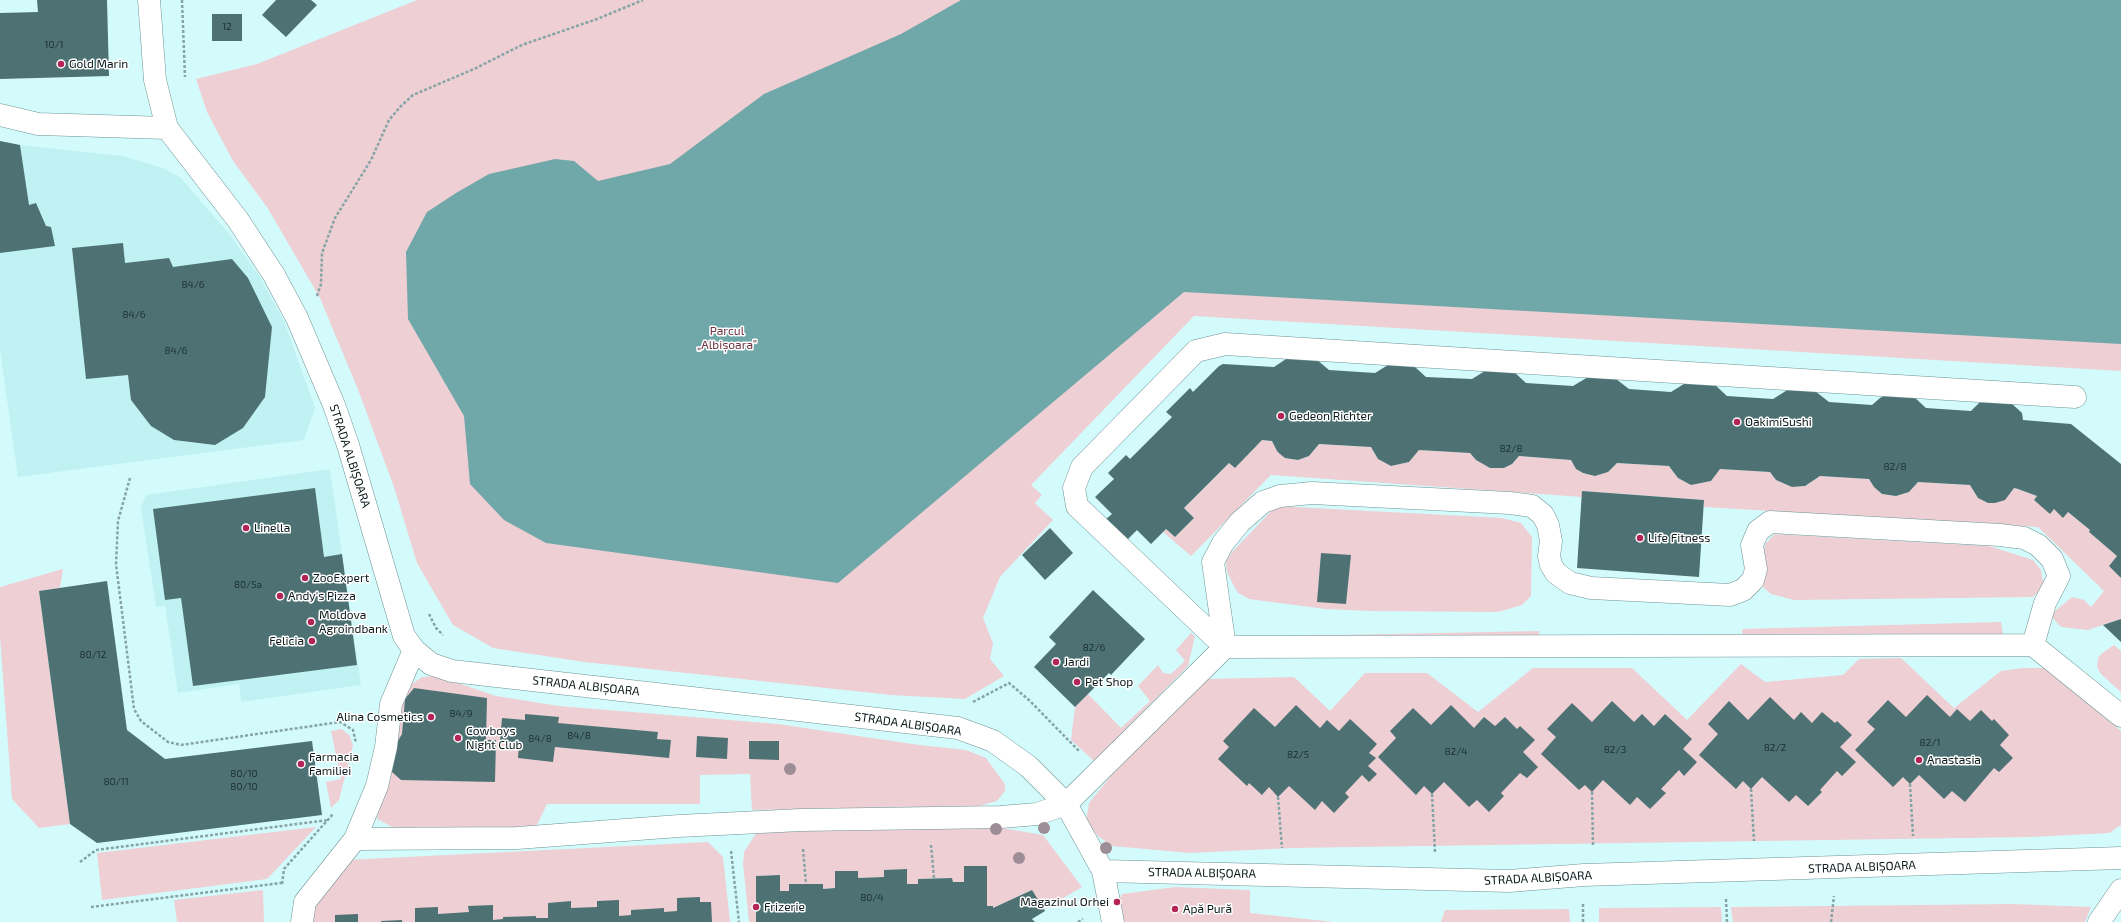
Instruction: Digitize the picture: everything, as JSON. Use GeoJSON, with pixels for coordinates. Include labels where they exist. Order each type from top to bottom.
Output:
{"type":"FeatureCollection","features":[{"type":"Feature","properties":{"kind":"lane"},"geometry":{"type":"LineString","coordinates":[[0,115],[38,124],[167,128],[155,80],[150,0]]}},
{"type":"Feature","properties":{"kind":"lane","name":"STRADA ALBIȘOARA"},"geometry":{"type":"LineString","coordinates":[[167,128],[238,220],[274,275],[297,318],[334,405],[404,636],[414,650],[432,664],[452,671],[958,728],[993,741],[1028,766],[1066,804],[1103,871],[1509,881],[1593,875],[2121,858]]}},
{"type":"Feature","properties":{"kind":"lane"},"geometry":{"type":"LineString","coordinates":[[2076,396],[1225,344],[1196,351],[1082,467],[1074,488],[1077,506],[1225,647],[2033,645],[2121,716]]}},
{"type":"Feature","properties":{"kind":"lane"},"geometry":{"type":"LineString","coordinates":[[1225,647],[1213,562],[1223,543],[1240,522],[1263,502],[1280,496],[1312,493],[1510,502],[1532,506],[1543,515],[1548,525],[1551,541],[1549,556],[1551,565],[1556,573],[1570,583],[1591,588],[1730,595],[1743,590],[1753,580],[1756,570],[1752,544],[1758,531],[1770,522],[2000,534],[2024,538],[2038,545],[2052,559],[2059,576],[2045,603],[2033,645]]}},
{"type":"Feature","properties":{"kind":"lane"},"geometry":{"type":"LineString","coordinates":[[355,839],[517,838],[801,820],[1001,817],[1037,814],[1066,804],[1225,647]]}},
{"type":"Feature","properties":{"kind":"lane"},"geometry":{"type":"LineString","coordinates":[[302,922],[305,902],[355,839],[377,786],[386,747],[391,704],[414,650]]}},
{"type":"Feature","properties":{"kind":"lane"},"geometry":{"type":"LineString","coordinates":[[1103,871],[1113,922]]}},
{"type":"Feature","properties":{"kind":"lane"},"geometry":{"type":"LineString","coordinates":[[2099,922],[2121,890]]}},
{"type":"Feature","properties":{"kind":"path"},"geometry":{"type":"LineString","coordinates":[[182,0],[186,82]]}},
{"type":"Feature","properties":{"kind":"path"},"geometry":{"type":"LineString","coordinates":[[315,303],[321,284],[322,253],[335,218],[371,160],[389,120],[400,107],[413,95],[474,69],[522,45],[597,19],[643,0]]}},
{"type":"Feature","properties":{"kind":"path"},"geometry":{"type":"LineString","coordinates":[[130,478],[118,521],[116,564],[134,709],[141,721],[168,742],[181,745],[340,722],[353,730],[358,749],[360,742]]}},
{"type":"Feature","properties":{"kind":"path"},"geometry":{"type":"LineString","coordinates":[[426,610],[436,628],[447,639]]}},
{"type":"Feature","properties":{"kind":"path"},"geometry":{"type":"LineString","coordinates":[[967,705],[1008,683],[1067,736],[1098,772]]}},
{"type":"Feature","properties":{"kind":"path"},"geometry":{"type":"LineString","coordinates":[[1910,784],[1914,865]]}},
{"type":"Feature","properties":{"kind":"path"},"geometry":{"type":"LineString","coordinates":[[1751,789],[1755,870]]}},
{"type":"Feature","properties":{"kind":"path"},"geometry":{"type":"LineString","coordinates":[[1592,792],[1593,875]]}},
{"type":"Feature","properties":{"kind":"path"},"geometry":{"type":"LineString","coordinates":[[1432,794],[1436,880]]}},
{"type":"Feature","properties":{"kind":"path"},"geometry":{"type":"LineString","coordinates":[[1278,797],[1284,875]]}},
{"type":"Feature","properties":{"kind":"path"},"geometry":{"type":"LineString","coordinates":[[282,891],[284,870],[337,809]]}},
{"type":"Feature","properties":{"kind":"path"},"geometry":{"type":"LineString","coordinates":[[80,862],[96,850],[328,820]]}},
{"type":"Feature","properties":{"kind":"path"},"geometry":{"type":"LineString","coordinates":[[801,820],[806,884]]}},
{"type":"Feature","properties":{"kind":"path"},"geometry":{"type":"LineString","coordinates":[[728,824],[739,922]]}},
{"type":"Feature","properties":{"kind":"path"},"geometry":{"type":"LineString","coordinates":[[91,907],[282,883]]}},
{"type":"Feature","properties":{"kind":"shaded area","name":"Parcul „Albișoara”"},"geometry":{"type":"Polygon","coordinates":[[[961,0],[2121,0],[2121,344],[1184,292],[838,583],[546,543],[504,520],[470,484],[464,416],[408,319],[406,252],[427,212],[489,174],[555,159],[574,161],[598,181],[670,164],[764,94],[901,34],[961,0]]]}},
{"type":"Feature","properties":{"kind":"shaded area"},"geometry":{"type":"Polygon","coordinates":[[[0,141],[20,145],[123,156],[163,168],[181,178],[231,236],[259,276],[284,321],[315,408],[304,440],[18,477],[0,350],[0,141]]]}},
{"type":"Feature","properties":{"kind":"shaded area"},"geometry":{"type":"Polygon","coordinates":[[[330,469],[361,685],[241,702],[239,684],[178,693],[165,606],[156,607],[141,507],[146,495],[330,469]]]}},
{"type":"Feature","properties":{"kind":"green space","name":"Parcul „Albișoara”"},"geometry":{"type":"Polygon","coordinates":[[[417,0],[2121,0],[2121,371],[1194,316],[1031,485],[1042,495],[1035,503],[1053,520],[1000,577],[983,618],[993,643],[990,659],[1004,676],[965,699],[891,695],[584,662],[493,648],[453,625],[417,563],[394,487],[359,392],[320,298],[267,207],[233,161],[207,112],[196,79],[257,64],[417,0]]]}},
{"type":"Feature","properties":{"kind":"green space"},"geometry":{"type":"Polygon","coordinates":[[[1262,440],[1272,441],[1277,451],[1285,458],[1298,460],[1309,456],[1319,444],[1371,447],[1378,459],[1391,466],[1409,462],[1419,450],[1470,453],[1476,460],[1490,468],[1504,468],[1512,464],[1519,456],[1571,460],[1576,469],[1583,473],[1595,476],[1608,472],[1617,463],[1669,466],[1678,478],[1691,485],[1711,481],[1720,469],[1770,472],[1776,480],[1792,487],[1805,486],[1820,476],[1869,479],[1874,487],[1882,494],[1896,496],[1909,492],[1918,482],[1970,485],[1978,498],[1988,503],[1995,503],[2005,499],[2014,488],[2037,496],[2034,500],[2050,513],[2054,509],[2063,517],[2068,512],[2090,530],[2089,532],[2117,556],[2109,566],[2121,578],[2121,619],[2088,630],[2061,627],[2050,615],[2072,597],[2084,600],[2091,607],[2104,591],[2038,527],[1704,507],[1704,500],[1583,491],[1582,497],[1271,475],[1191,556],[1163,532],[1166,529],[1175,537],[1194,518],[1184,508],[1229,463],[1235,468],[1262,440]]]}},
{"type":"Feature","properties":{"kind":"green space"},"geometry":{"type":"Polygon","coordinates":[[[1276,506],[1502,518],[1521,523],[1532,537],[1531,596],[1522,605],[1498,612],[1369,611],[1325,609],[1249,599],[1238,593],[1227,572],[1226,562],[1232,552],[1276,506]]]}},
{"type":"Feature","properties":{"kind":"green space"},"geometry":{"type":"Polygon","coordinates":[[[1775,534],[1989,546],[2033,560],[2041,570],[2043,582],[2038,592],[2033,597],[1794,600],[1771,594],[1763,587],[1761,558],[1766,543],[1775,534]]]}},
{"type":"Feature","properties":{"kind":"green space"},"geometry":{"type":"Polygon","coordinates":[[[63,569],[60,588],[39,591],[70,824],[39,828],[12,799],[0,637],[0,587],[63,569]]]}},
{"type":"Feature","properties":{"kind":"green space"},"geometry":{"type":"Polygon","coordinates":[[[2001,622],[2003,634],[1743,640],[1742,629],[2001,622]]]}},
{"type":"Feature","properties":{"kind":"green space"},"geometry":{"type":"Polygon","coordinates":[[[1539,631],[1540,643],[1234,637],[1539,631]]]}},
{"type":"Feature","properties":{"kind":"green space"},"geometry":{"type":"Polygon","coordinates":[[[1191,633],[1195,636],[1188,666],[1094,761],[1071,740],[1075,707],[1088,694],[1121,728],[1150,701],[1138,686],[1158,665],[1163,673],[1171,674],[1185,661],[1176,650],[1191,633]]]}},
{"type":"Feature","properties":{"kind":"green space"},"geometry":{"type":"Polygon","coordinates":[[[2114,645],[2121,651],[2121,692],[2101,674],[2097,667],[2098,658],[2101,654],[2114,645]]]}},
{"type":"Feature","properties":{"kind":"green space"},"geometry":{"type":"Polygon","coordinates":[[[1901,658],[1954,708],[2001,671],[2023,668],[2046,668],[2121,731],[2121,825],[2109,833],[2031,837],[1291,848],[1190,853],[1112,846],[1098,836],[1086,821],[1089,803],[1114,772],[1206,679],[1294,677],[1330,711],[1365,673],[1427,673],[1478,712],[1533,668],[1632,668],[1687,720],[1741,664],[1765,682],[1843,675],[1859,659],[1901,658]]]}},
{"type":"Feature","properties":{"kind":"green space"},"geometry":{"type":"Polygon","coordinates":[[[437,676],[496,696],[559,706],[778,724],[919,745],[966,750],[986,758],[1005,784],[1005,791],[997,801],[979,806],[752,810],[750,774],[700,775],[700,804],[547,804],[536,827],[394,828],[377,819],[393,747],[402,691],[422,677],[437,676]]]}},
{"type":"Feature","properties":{"kind":"green space"},"geometry":{"type":"Polygon","coordinates":[[[342,729],[350,736],[353,746],[339,800],[331,808],[326,782],[341,779],[331,731],[342,729]]]}},
{"type":"Feature","properties":{"kind":"green space"},"geometry":{"type":"Polygon","coordinates":[[[316,827],[267,879],[102,900],[97,853],[316,827]]]}},
{"type":"Feature","properties":{"kind":"green space"},"geometry":{"type":"Polygon","coordinates":[[[978,827],[1002,828],[1043,835],[1082,887],[1043,910],[1032,890],[993,908],[993,906],[987,906],[986,866],[964,866],[964,882],[953,882],[952,878],[918,879],[918,884],[907,884],[907,869],[884,870],[884,877],[858,878],[858,871],[835,871],[835,888],[823,889],[823,884],[789,884],[789,891],[780,891],[780,875],[756,876],[756,922],[749,922],[743,864],[744,852],[757,832],[978,827]]]}},
{"type":"Feature","properties":{"kind":"green space"},"geometry":{"type":"Polygon","coordinates":[[[708,842],[723,857],[730,922],[313,922],[313,893],[345,860],[708,842]]]}},
{"type":"Feature","properties":{"kind":"green space"},"geometry":{"type":"Polygon","coordinates":[[[1175,887],[1250,890],[1250,913],[1334,922],[1122,922],[1118,902],[1122,894],[1175,887]]]}},
{"type":"Feature","properties":{"kind":"green space"},"geometry":{"type":"Polygon","coordinates":[[[263,890],[264,922],[177,922],[174,900],[263,890]]]}},
{"type":"Feature","properties":{"kind":"green space"},"geometry":{"type":"Polygon","coordinates":[[[2014,904],[2091,907],[2085,922],[1733,922],[1731,907],[2014,904]]]}},
{"type":"Feature","properties":{"kind":"green space"},"geometry":{"type":"Polygon","coordinates":[[[1721,907],[1722,922],[1599,922],[1599,908],[1721,907]]]}},
{"type":"Feature","properties":{"kind":"green space"},"geometry":{"type":"Polygon","coordinates":[[[1569,909],[1570,922],[1441,922],[1445,910],[1569,909]]]}},
{"type":"Feature","properties":{"kind":"building"},"geometry":{"type":"Polygon","coordinates":[[[37,0],[107,0],[109,76],[0,79],[0,13],[38,12],[37,0]]]}},
{"type":"Feature","properties":{"kind":"building"},"geometry":{"type":"Polygon","coordinates":[[[276,0],[311,0],[317,5],[286,37],[262,15],[276,0]]]}},
{"type":"Feature","properties":{"kind":"building"},"geometry":{"type":"Polygon","coordinates":[[[212,14],[242,14],[242,41],[212,41],[212,14]]]}},
{"type":"Feature","properties":{"kind":"building"},"geometry":{"type":"Polygon","coordinates":[[[0,141],[20,145],[29,205],[36,203],[46,226],[51,227],[55,246],[0,253],[0,141]]]}},
{"type":"Feature","properties":{"kind":"building"},"geometry":{"type":"Polygon","coordinates":[[[123,243],[125,263],[169,258],[173,267],[232,259],[248,278],[272,327],[265,397],[243,428],[215,445],[174,440],[151,426],[131,400],[128,375],[86,379],[72,248],[123,243]]]}},
{"type":"Feature","properties":{"kind":"building"},"geometry":{"type":"Polygon","coordinates":[[[1289,357],[1316,359],[1329,370],[1375,373],[1388,365],[1415,367],[1426,377],[1472,379],[1488,369],[1513,371],[1526,383],[1573,386],[1588,377],[1616,379],[1629,389],[1671,392],[1687,382],[1714,384],[1727,396],[1773,399],[1789,389],[1815,391],[1829,402],[1872,405],[1880,398],[1888,394],[1913,396],[1926,408],[1971,411],[1979,403],[1987,400],[2010,402],[2022,413],[2023,420],[2071,424],[2121,464],[2121,578],[2109,566],[2117,556],[2089,532],[2090,530],[2068,512],[2063,518],[2054,509],[2050,514],[2034,500],[2037,496],[2014,488],[2005,500],[1995,503],[1988,503],[1978,498],[1970,485],[1918,482],[1909,492],[1896,496],[1882,494],[1874,487],[1869,479],[1820,476],[1805,486],[1792,487],[1776,480],[1770,472],[1720,469],[1711,481],[1691,485],[1678,478],[1669,466],[1617,463],[1608,472],[1595,476],[1583,473],[1576,469],[1571,460],[1519,456],[1512,464],[1504,468],[1490,468],[1476,460],[1470,453],[1419,450],[1409,462],[1391,466],[1378,459],[1371,447],[1319,444],[1309,456],[1298,460],[1285,458],[1277,451],[1272,441],[1262,440],[1235,468],[1229,463],[1184,508],[1194,518],[1175,537],[1166,529],[1151,544],[1137,530],[1127,540],[1106,519],[1112,514],[1095,497],[1114,479],[1108,473],[1126,455],[1130,459],[1172,417],[1166,412],[1190,388],[1193,392],[1219,366],[1223,364],[1274,367],[1289,357]]]}},
{"type":"Feature","properties":{"kind":"building"},"geometry":{"type":"Polygon","coordinates":[[[315,488],[324,557],[342,554],[357,665],[193,686],[181,598],[165,600],[153,509],[315,488]]]}},
{"type":"Feature","properties":{"kind":"building","name":"Life Fitness"},"geometry":{"type":"Polygon","coordinates":[[[1582,491],[1704,500],[1699,577],[1577,568],[1582,491]]]}},
{"type":"Feature","properties":{"kind":"building"},"geometry":{"type":"Polygon","coordinates":[[[1050,528],[1073,553],[1045,580],[1022,555],[1050,528]]]}},
{"type":"Feature","properties":{"kind":"building"},"geometry":{"type":"Polygon","coordinates":[[[1321,553],[1351,555],[1346,604],[1317,602],[1321,553]]]}},
{"type":"Feature","properties":{"kind":"building"},"geometry":{"type":"Polygon","coordinates":[[[107,581],[127,730],[165,759],[312,741],[322,815],[97,843],[70,824],[39,591],[107,581]]]}},
{"type":"Feature","properties":{"kind":"building"},"geometry":{"type":"Polygon","coordinates":[[[1093,590],[1145,639],[1111,675],[1109,673],[1075,707],[1034,667],[1056,644],[1049,637],[1093,590]]]}},
{"type":"Feature","properties":{"kind":"building"},"geometry":{"type":"Polygon","coordinates":[[[2121,619],[2121,642],[2103,625],[2121,619]]]}},
{"type":"Feature","properties":{"kind":"building"},"geometry":{"type":"Polygon","coordinates":[[[414,688],[487,698],[486,740],[496,740],[495,782],[401,780],[392,772],[395,746],[402,734],[405,699],[414,688]]]}},
{"type":"Feature","properties":{"kind":"building"},"geometry":{"type":"Polygon","coordinates":[[[1927,695],[1950,717],[1957,709],[1970,721],[1981,710],[1992,721],[1994,719],[2009,735],[2000,745],[2013,758],[1999,772],[1994,768],[1965,802],[1952,791],[1944,799],[1919,775],[1910,784],[1903,777],[1893,787],[1855,750],[1875,729],[1867,722],[1888,700],[1906,717],[1927,695]]]}},
{"type":"Feature","properties":{"kind":"building"},"geometry":{"type":"Polygon","coordinates":[[[1770,697],[1794,720],[1801,712],[1812,723],[1822,712],[1835,723],[1837,721],[1852,735],[1840,747],[1856,762],[1842,776],[1837,771],[1820,790],[1822,792],[1808,806],[1796,795],[1789,802],[1762,777],[1751,789],[1743,781],[1736,789],[1699,755],[1718,734],[1708,724],[1729,701],[1748,720],[1770,697]]]}},
{"type":"Feature","properties":{"kind":"building"},"geometry":{"type":"Polygon","coordinates":[[[1612,701],[1634,722],[1642,714],[1654,726],[1665,714],[1692,739],[1683,749],[1697,762],[1684,776],[1679,770],[1661,789],[1666,793],[1650,809],[1637,797],[1630,805],[1603,780],[1592,792],[1585,785],[1579,790],[1541,754],[1556,737],[1547,729],[1572,703],[1592,722],[1612,701]]]}},
{"type":"Feature","properties":{"kind":"building"},"geometry":{"type":"Polygon","coordinates":[[[1296,705],[1320,728],[1327,720],[1339,731],[1350,719],[1377,744],[1369,753],[1376,758],[1368,766],[1377,774],[1369,782],[1362,775],[1345,793],[1349,797],[1334,813],[1322,801],[1315,810],[1289,786],[1278,797],[1269,787],[1262,795],[1249,783],[1247,786],[1218,759],[1229,747],[1223,741],[1254,708],[1275,727],[1296,705]]]}},
{"type":"Feature","properties":{"kind":"building"},"geometry":{"type":"Polygon","coordinates":[[[1451,705],[1474,728],[1484,717],[1495,726],[1505,717],[1517,729],[1520,726],[1535,740],[1523,752],[1538,767],[1527,778],[1520,773],[1501,793],[1504,796],[1489,812],[1477,800],[1469,807],[1444,782],[1432,794],[1424,786],[1416,795],[1378,757],[1396,738],[1390,731],[1413,708],[1431,725],[1451,705]]]}},
{"type":"Feature","properties":{"kind":"building"},"geometry":{"type":"Polygon","coordinates":[[[525,714],[559,717],[558,723],[658,732],[657,739],[671,740],[669,758],[555,747],[553,762],[518,758],[519,743],[500,741],[502,718],[525,720],[525,714]]]}},
{"type":"Feature","properties":{"kind":"building"},"geometry":{"type":"Polygon","coordinates":[[[697,736],[728,738],[727,759],[696,757],[697,736]]]}},
{"type":"Feature","properties":{"kind":"building"},"geometry":{"type":"Polygon","coordinates":[[[749,741],[779,741],[779,760],[749,759],[749,741]]]}},
{"type":"Feature","properties":{"kind":"building"},"geometry":{"type":"Polygon","coordinates":[[[964,866],[987,866],[987,906],[993,906],[993,908],[1032,890],[1045,911],[1032,919],[1035,922],[756,922],[756,876],[780,875],[780,891],[789,891],[789,884],[823,884],[823,889],[835,888],[835,871],[858,871],[858,878],[884,877],[884,870],[907,869],[907,884],[918,884],[918,879],[952,878],[953,882],[964,882],[964,866]]]}},
{"type":"Feature","properties":{"kind":"building"},"geometry":{"type":"Polygon","coordinates":[[[700,897],[700,902],[711,902],[712,922],[415,922],[415,908],[438,907],[438,914],[469,912],[468,906],[493,905],[493,920],[503,919],[503,917],[536,916],[536,918],[548,918],[548,903],[571,901],[571,908],[597,907],[597,901],[619,900],[619,916],[631,915],[631,910],[664,908],[664,912],[677,911],[677,898],[700,897]]]}},
{"type":"Feature","properties":{"kind":"building"},"geometry":{"type":"Polygon","coordinates":[[[358,914],[358,922],[335,922],[335,915],[358,914]]]}},
{"type":"Feature","properties":{"kind":"building"},"geometry":{"type":"Polygon","coordinates":[[[402,920],[402,922],[381,922],[381,921],[402,920]]]}},
{"type":"Feature","properties":{"kind":"place","name":"Gold Marin"},"geometry":{"type":"Point","coordinates":[61,64]}},
{"type":"Feature","properties":{"kind":"place","name":"Gedeon Richter"},"geometry":{"type":"Point","coordinates":[1281,416]}},
{"type":"Feature","properties":{"kind":"place","name":"OakimiSushi"},"geometry":{"type":"Point","coordinates":[1737,422]}},
{"type":"Feature","properties":{"kind":"place","name":"Linella"},"geometry":{"type":"Point","coordinates":[246,528]}},
{"type":"Feature","properties":{"kind":"place","name":"Life Fitness"},"geometry":{"type":"Point","coordinates":[1640,538]}},
{"type":"Feature","properties":{"kind":"place","name":"ZooExpert"},"geometry":{"type":"Point","coordinates":[305,578]}},
{"type":"Feature","properties":{"kind":"place","name":"Andy's Pizza"},"geometry":{"type":"Point","coordinates":[280,596]}},
{"type":"Feature","properties":{"kind":"place","name":"Moldova Agroindbank"},"geometry":{"type":"Point","coordinates":[311,622]}},
{"type":"Feature","properties":{"kind":"place","name":"Felicia"},"geometry":{"type":"Point","coordinates":[312,641]}},
{"type":"Feature","properties":{"kind":"place","name":"Jardi"},"geometry":{"type":"Point","coordinates":[1056,662]}},
{"type":"Feature","properties":{"kind":"place","name":"Pet Shop"},"geometry":{"type":"Point","coordinates":[1077,682]}},
{"type":"Feature","properties":{"kind":"place","name":"Alina Cosmetics"},"geometry":{"type":"Point","coordinates":[431,717]}},
{"type":"Feature","properties":{"kind":"place","name":"Cowboys Night Club"},"geometry":{"type":"Point","coordinates":[458,738]}},
{"type":"Feature","properties":{"kind":"place","name":"Anastasia"},"geometry":{"type":"Point","coordinates":[1919,760]}},
{"type":"Feature","properties":{"kind":"place","name":"Farmacia Familiei"},"geometry":{"type":"Point","coordinates":[301,764]}},
{"type":"Feature","properties":{"kind":"place","name":"Magazinul Orhei"},"geometry":{"type":"Point","coordinates":[1117,902]}},
{"type":"Feature","properties":{"kind":"place","name":"Frizerie"},"geometry":{"type":"Point","coordinates":[756,907]}},
{"type":"Feature","properties":{"kind":"place","name":"Apă Pură"},"geometry":{"type":"Point","coordinates":[1175,909]}}]}
